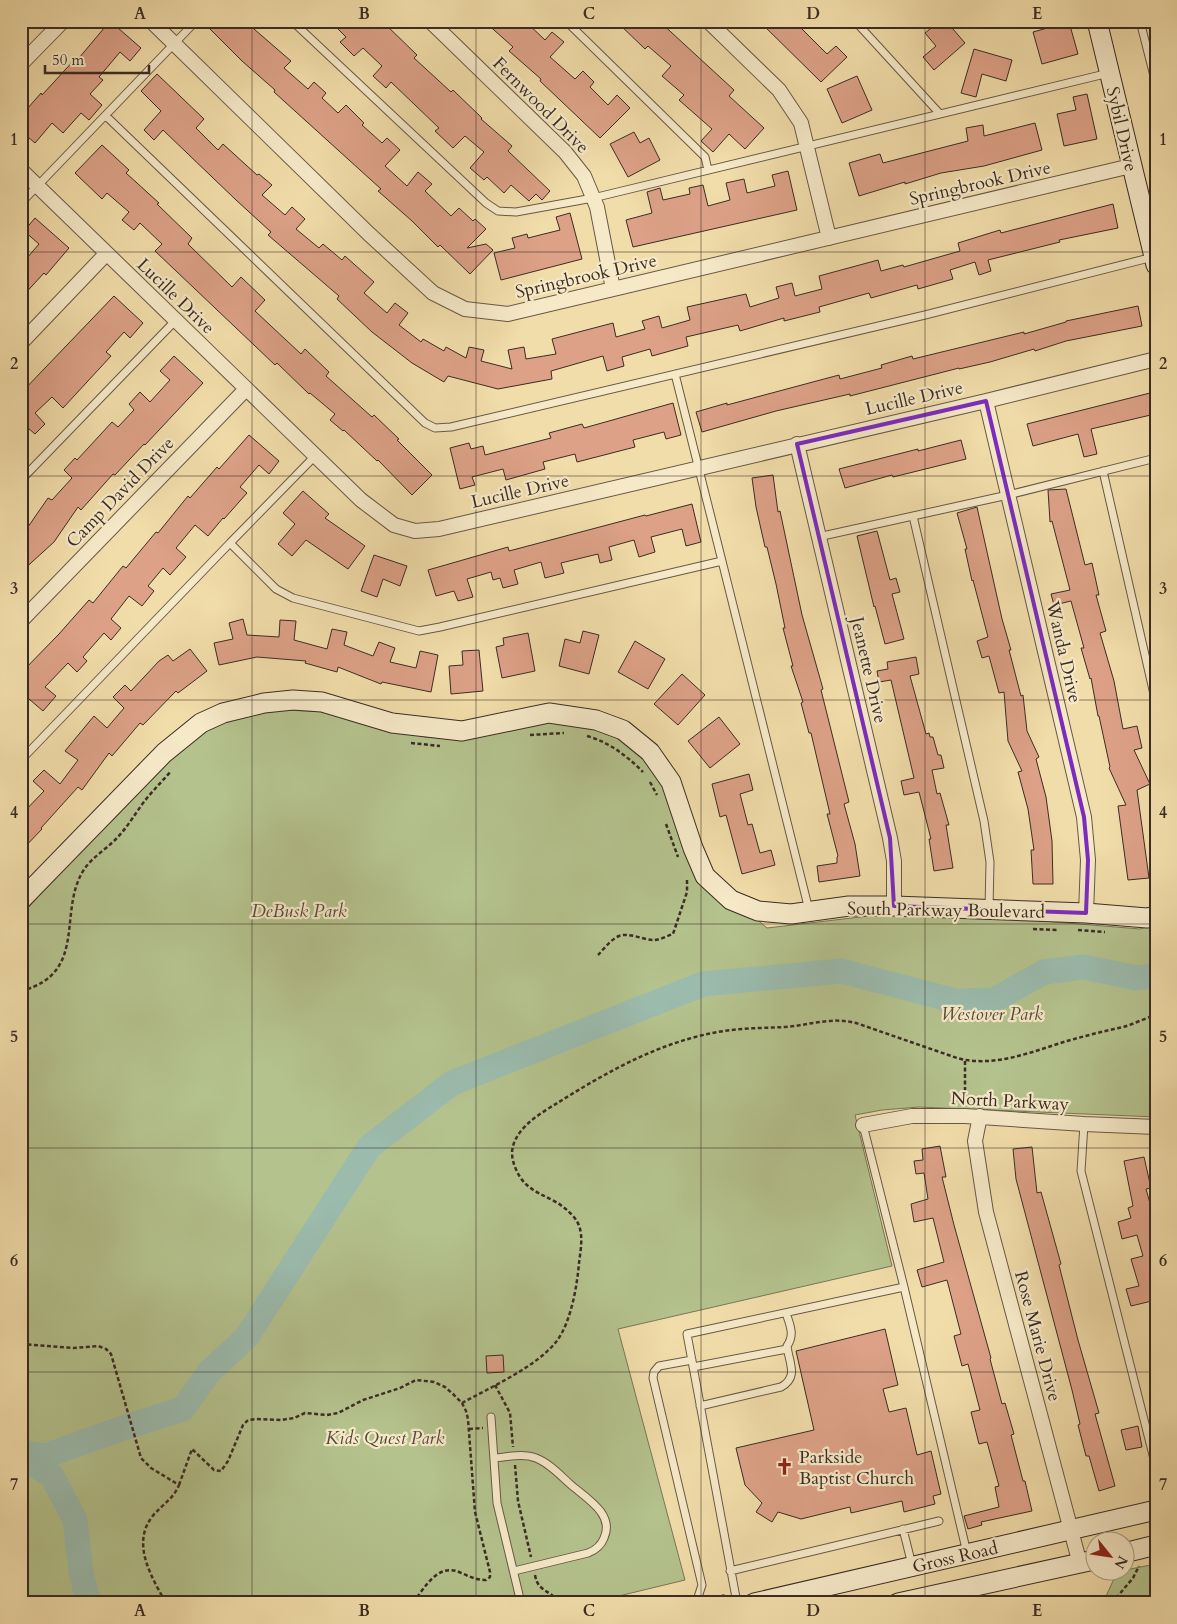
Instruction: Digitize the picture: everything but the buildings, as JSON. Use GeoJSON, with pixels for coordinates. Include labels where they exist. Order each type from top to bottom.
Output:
{"type":"FeatureCollection","features":[{"type":"Feature","properties":{"kind":"street"},"geometry":{"type":"LineString","coordinates":[[21,64],[63,21]]}},
{"type":"Feature","properties":{"kind":"street","name":"Springbrook Drive"},"geometry":{"type":"LineString","coordinates":[[151,21],[369,234],[433,293],[465,309],[508,314],[1131,166]]}},
{"type":"Feature","properties":{"kind":"street","name":"Fernwood Drive"},"geometry":{"type":"LineString","coordinates":[[430,21],[565,152],[584,176],[597,207],[613,289]]}},
{"type":"Feature","properties":{"kind":"street"},"geometry":{"type":"LineString","coordinates":[[708,21],[779,90],[801,123],[828,238]]}},
{"type":"Feature","properties":{"kind":"street","name":"Sybil Drive"},"geometry":{"type":"LineString","coordinates":[[1097,21],[1131,166],[1150,220],[1155,259]]}},
{"type":"Feature","properties":{"kind":"street","name":"Lucille Drive"},"geometry":{"type":"LineString","coordinates":[[21,170],[361,500],[394,525],[415,531],[439,529],[986,401],[1156,359]]}},
{"type":"Feature","properties":{"kind":"street"},"geometry":{"type":"LineString","coordinates":[[21,343],[106,254]]}},
{"type":"Feature","properties":{"kind":"street","name":"Camp David Drive"},"geometry":{"type":"LineString","coordinates":[[21,621],[246,389]]}},
{"type":"Feature","properties":{"kind":"street","name":"Wanda Drive"},"geometry":{"type":"LineString","coordinates":[[986,401],[1084,817],[1088,860],[1086,913]]}},
{"type":"Feature","properties":{"kind":"street","name":"Jeanette Drive"},"geometry":{"type":"LineString","coordinates":[[797,444],[890,838],[894,861],[894,906]]}},
{"type":"Feature","properties":{"kind":"street","name":"South Parkway Boulevard"},"geometry":{"type":"LineString","coordinates":[[21,900],[164,753],[202,723],[223,714],[264,703],[293,700],[322,702],[392,723],[462,730],[549,713],[596,720],[623,730],[650,752],[672,782],[693,848],[705,876],[731,900],[758,911],[792,914],[849,906],[894,906],[1086,913],[1147,918],[1156,916]]}},
{"type":"Feature","properties":{"kind":"street","name":"North Parkway"},"geometry":{"type":"LineString","coordinates":[[863,1124],[912,1116],[980,1116],[1156,1127]]}},
{"type":"Feature","properties":{"kind":"street","name":"Rose Marie Drive"},"geometry":{"type":"LineString","coordinates":[[980,1116],[974,1141],[986,1212],[1071,1530],[1084,1556]]}},
{"type":"Feature","properties":{"kind":"street","name":"Gross Road"},"geometry":{"type":"LineString","coordinates":[[754,1603],[1156,1510]]}},
{"type":"Feature","properties":{"kind":"street"},"geometry":{"type":"LineString","coordinates":[[1134,1550],[1156,1545]]}},
{"type":"Feature","properties":{"kind":"street","name":"Gross Road"},"geometry":{"type":"LineString","coordinates":[[898,1603],[924,1600],[1084,1563]]}},
{"type":"Feature","properties":{"kind":"street"},"geometry":{"type":"LineString","coordinates":[[912,1567],[924,1600]]}},
{"type":"Feature","properties":{"kind":"lane"},"geometry":{"type":"LineString","coordinates":[[21,203],[196,21]]}},
{"type":"Feature","properties":{"kind":"lane"},"geometry":{"type":"LineString","coordinates":[[292,21],[486,203],[498,211],[516,212],[593,198],[1109,73]]}},
{"type":"Feature","properties":{"kind":"lane"},"geometry":{"type":"LineString","coordinates":[[566,21],[705,157],[708,170]]}},
{"type":"Feature","properties":{"kind":"lane"},"geometry":{"type":"LineString","coordinates":[[855,21],[940,114]]}},
{"type":"Feature","properties":{"kind":"lane"},"geometry":{"type":"LineString","coordinates":[[1140,21],[1156,84]]}},
{"type":"Feature","properties":{"kind":"lane"},"geometry":{"type":"LineString","coordinates":[[106,116],[425,423],[436,428],[451,427],[1155,259]]}},
{"type":"Feature","properties":{"kind":"lane"},"geometry":{"type":"LineString","coordinates":[[21,480],[175,321]]}},
{"type":"Feature","properties":{"kind":"lane"},"geometry":{"type":"LineString","coordinates":[[676,374],[809,912]]}},
{"type":"Feature","properties":{"kind":"lane"},"geometry":{"type":"LineString","coordinates":[[21,760],[315,456]]}},
{"type":"Feature","properties":{"kind":"lane"},"geometry":{"type":"LineString","coordinates":[[818,537],[1008,495],[1156,458]]}},
{"type":"Feature","properties":{"kind":"lane"},"geometry":{"type":"LineString","coordinates":[[1103,471],[1156,704]]}},
{"type":"Feature","properties":{"kind":"lane"},"geometry":{"type":"LineString","coordinates":[[913,516],[984,821],[990,862],[989,910]]}},
{"type":"Feature","properties":{"kind":"lane"},"geometry":{"type":"LineString","coordinates":[[230,542],[276,589],[293,598],[419,631],[722,562]]}},
{"type":"Feature","properties":{"kind":"lane"},"geometry":{"type":"LineString","coordinates":[[863,1124],[968,1554]]}},
{"type":"Feature","properties":{"kind":"lane"},"geometry":{"type":"LineString","coordinates":[[1084,1124],[1081,1171],[1156,1467]]}},
{"type":"Feature","properties":{"kind":"lane"},"geometry":{"type":"LineString","coordinates":[[737,1603],[687,1334],[904,1287]]}},
{"type":"Feature","properties":{"kind":"lane"},"geometry":{"type":"LineString","coordinates":[[700,1406],[781,1387],[788,1383],[792,1374],[787,1349],[792,1334],[786,1313]]}},
{"type":"Feature","properties":{"kind":"lane"},"geometry":{"type":"LineString","coordinates":[[696,1603],[702,1585],[653,1378],[654,1372],[659,1366],[692,1364],[787,1349]]}},
{"type":"Feature","properties":{"kind":"lane"},"geometry":{"type":"LineString","coordinates":[[491,1417],[497,1503],[521,1603]]}},
{"type":"Feature","properties":{"kind":"lane"},"geometry":{"type":"LineString","coordinates":[[494,1458],[514,1456],[536,1458],[602,1511],[607,1522],[607,1532],[603,1542],[596,1550],[514,1571]]}},
{"type":"Feature","properties":{"kind":"lane"},"geometry":{"type":"LineString","coordinates":[[730,1571],[939,1521]]}},
{"type":"Feature","properties":{"kind":"lane"},"geometry":{"type":"LineString","coordinates":[[903,1529],[912,1567]]}},
{"type":"Feature","properties":{"kind":"path"},"geometry":{"type":"LineString","coordinates":[[528,735],[567,733]]}},
{"type":"Feature","properties":{"kind":"path"},"geometry":{"type":"LineString","coordinates":[[583,735],[613,747],[631,760],[647,776],[659,802]]}},
{"type":"Feature","properties":{"kind":"path"},"geometry":{"type":"LineString","coordinates":[[407,741],[445,746]]}},
{"type":"Feature","properties":{"kind":"path"},"geometry":{"type":"LineString","coordinates":[[21,991],[33,988],[49,977],[60,965],[66,951],[74,897],[86,868],[127,826],[140,806],[172,770]]}},
{"type":"Feature","properties":{"kind":"path"},"geometry":{"type":"LineString","coordinates":[[666,822],[672,845],[680,862]]}},
{"type":"Feature","properties":{"kind":"path"},"geometry":{"type":"LineString","coordinates":[[684,871],[692,885]]}},
{"type":"Feature","properties":{"kind":"path"},"geometry":{"type":"LineString","coordinates":[[598,955],[609,943],[619,936],[628,935],[656,940],[673,934],[687,892],[688,879]]}},
{"type":"Feature","properties":{"kind":"path"},"geometry":{"type":"LineString","coordinates":[[1032,929],[1058,930]]}},
{"type":"Feature","properties":{"kind":"path"},"geometry":{"type":"LineString","coordinates":[[1075,930],[1102,932]]}},
{"type":"Feature","properties":{"kind":"path"},"geometry":{"type":"LineString","coordinates":[[462,1403],[533,1363],[556,1342],[567,1321],[578,1274],[581,1240],[580,1227],[574,1217],[564,1207],[551,1198],[533,1191],[524,1185],[519,1177],[512,1154],[517,1136],[527,1125],[554,1105],[605,1074],[644,1055],[673,1044],[726,1030],[809,1025],[829,1020],[840,1020],[856,1022],[966,1061],[990,1062],[1124,1026],[1156,1015]]}},
{"type":"Feature","properties":{"kind":"path"},"geometry":{"type":"LineString","coordinates":[[965,1116],[966,1061]]}},
{"type":"Feature","properties":{"kind":"path"},"geometry":{"type":"LineString","coordinates":[[21,1344],[73,1348],[98,1346],[106,1348],[111,1354],[141,1458],[146,1464],[179,1485]]}},
{"type":"Feature","properties":{"kind":"path"},"geometry":{"type":"LineString","coordinates":[[166,1603],[151,1574],[142,1540],[151,1518],[169,1502],[175,1493],[192,1449],[214,1470],[220,1471],[228,1461],[243,1424],[248,1420],[281,1420],[294,1418],[305,1413],[327,1415],[338,1413],[363,1400],[400,1388],[416,1380],[434,1382],[445,1387],[462,1403],[468,1419],[475,1512],[490,1577],[486,1580],[480,1580],[456,1571],[445,1570],[435,1576],[413,1603]]}},
{"type":"Feature","properties":{"kind":"path"},"geometry":{"type":"LineString","coordinates":[[495,1385],[510,1413],[518,1501],[536,1583],[540,1588],[552,1594],[558,1603]]}},
{"type":"Feature","properties":{"kind":"path"},"geometry":{"type":"LineString","coordinates":[[1112,1603],[1133,1578],[1142,1562]]}},
{"type":"Feature","properties":{"kind":"path"},"geometry":{"type":"LineString","coordinates":[[416,1598],[454,1598],[467,1603]]}},
{"type":"Feature","properties":{"kind":"highlighted area"},"geometry":{"type":"Polygon","coordinates":[[[986,401],[1084,817],[1088,860],[1086,913],[894,906],[890,838],[797,444],[986,401]]]}},
{"type":"Feature","properties":{"kind":"green space"},"geometry":{"type":"Polygon","coordinates":[[[284,710],[329,712],[425,737],[454,738],[547,721],[578,722],[620,738],[658,771],[689,861],[767,928],[877,915],[1006,918],[1140,929],[1156,924],[1156,1117],[919,1107],[882,1110],[855,1115],[892,1266],[618,1329],[685,1580],[590,1603],[21,1603],[21,916],[76,854],[171,760],[209,726],[261,713],[284,710]]]}},
{"type":"Feature","properties":{"kind":"green space"},"geometry":{"type":"Polygon","coordinates":[[[1156,1564],[1156,1603],[1103,1603],[1112,1582],[1134,1582],[1134,1568],[1156,1564]]]}},
{"type":"Feature","properties":{"kind":"waterway"},"geometry":{"type":"LineString","coordinates":[[21,1452],[45,1456],[183,1409],[209,1372],[246,1338],[369,1147],[452,1083],[703,984],[841,971],[956,1001],[994,1000],[1044,972],[1083,967],[1137,978],[1156,975]]}},
{"type":"Feature","properties":{"kind":"waterway"},"geometry":{"type":"LineString","coordinates":[[21,1456],[52,1476],[75,1520],[81,1573],[89,1603]]}},
{"type":"Feature","properties":{"kind":"place","name":"Parkside Baptist Church"},"geometry":{"type":"Point","coordinates":[785,1467]}},
{"type":"Feature","properties":{"kind":"park label","name":"DeBusk Park"},"geometry":{"type":"Point","coordinates":[299,911]}},
{"type":"Feature","properties":{"kind":"park label","name":"Westover Park"},"geometry":{"type":"Point","coordinates":[992,1014]}},
{"type":"Feature","properties":{"kind":"park label","name":"Kids Quest Park"},"geometry":{"type":"Point","coordinates":[385,1438]}}]}
